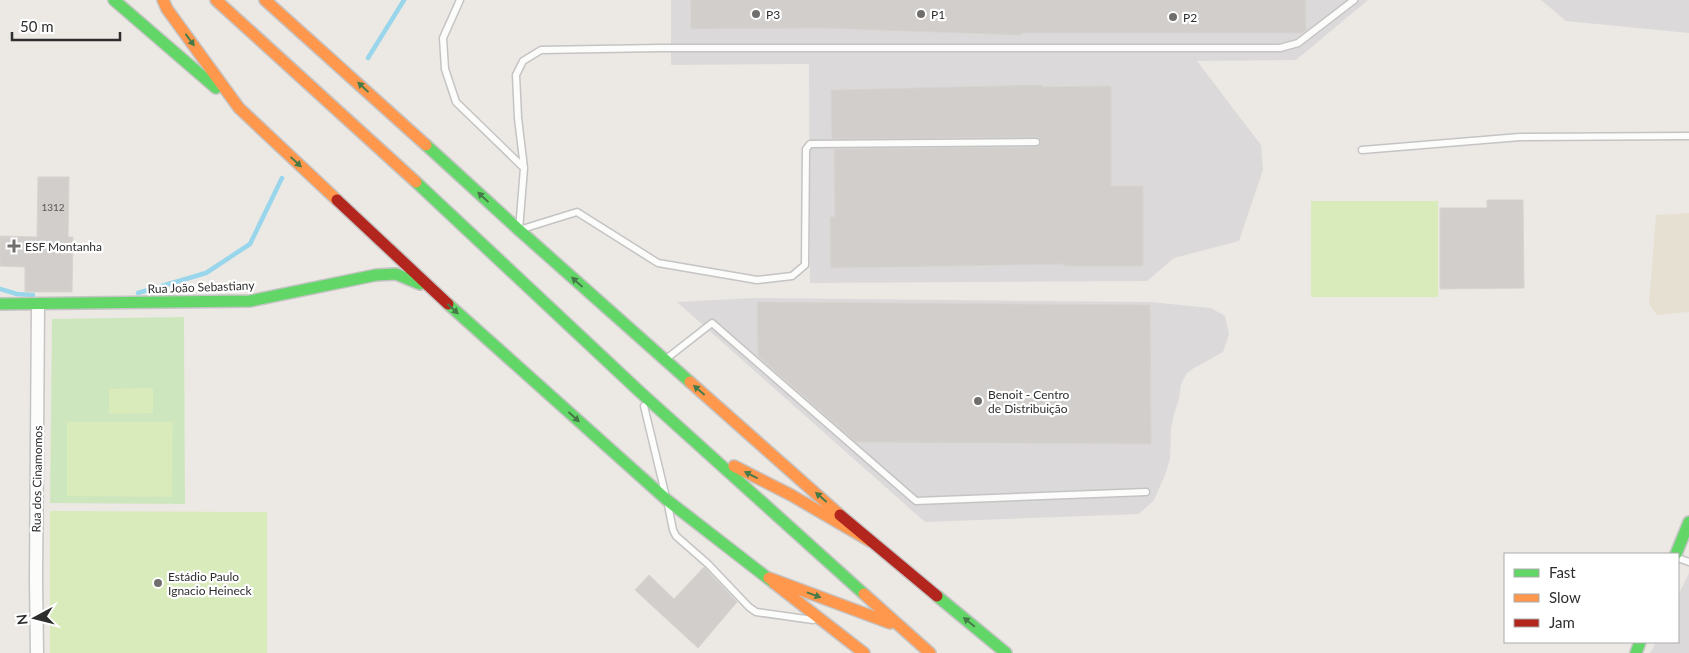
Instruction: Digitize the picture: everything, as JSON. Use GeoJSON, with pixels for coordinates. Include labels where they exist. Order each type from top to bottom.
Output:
{"type":"FeatureCollection","features":[{"type":"Feature","properties":{"kind":"main road"},"geometry":{"type":"LineString","coordinates":[[114,0],[239,108],[429,287],[667,500],[864,653]]}},
{"type":"Feature","properties":{"kind":"main road"},"geometry":{"type":"LineString","coordinates":[[162,0],[239,108]]}},
{"type":"Feature","properties":{"kind":"main road"},"geometry":{"type":"LineString","coordinates":[[216,0],[471,232],[640,392],[930,653]]}},
{"type":"Feature","properties":{"kind":"main road"},"geometry":{"type":"LineString","coordinates":[[266,0],[519,230],[870,541],[1006,653]]}},
{"type":"Feature","properties":{"kind":"main road","name":"Rua João Sebastiany"},"geometry":{"type":"LineString","coordinates":[[0,304],[250,301],[376,275],[396,274],[429,287]]}},
{"type":"Feature","properties":{"kind":"main road"},"geometry":{"type":"LineString","coordinates":[[709,453],[791,495],[870,541]]}},
{"type":"Feature","properties":{"kind":"main road"},"geometry":{"type":"LineString","coordinates":[[1676,553],[1689,522]]}},
{"type":"Feature","properties":{"kind":"main road"},"geometry":{"type":"LineString","coordinates":[[769,578],[902,628]]}},
{"type":"Feature","properties":{"kind":"street","name":"Rua dos Cinamomos"},"geometry":{"type":"LineString","coordinates":[[37,653],[38,305]]}},
{"type":"Feature","properties":{"kind":"lane"},"geometry":{"type":"LineString","coordinates":[[460,0],[443,38],[445,69],[456,102],[524,168]]}},
{"type":"Feature","properties":{"kind":"lane"},"geometry":{"type":"LineString","coordinates":[[1036,142],[810,144],[806,149],[805,265],[792,276],[757,280],[658,263],[578,212],[519,230],[524,168],[518,118],[516,75],[523,61],[541,50],[659,48],[1280,48],[1298,43],[1354,0]]}},
{"type":"Feature","properties":{"kind":"lane"},"geometry":{"type":"LineString","coordinates":[[1362,150],[1520,137],[1689,136]]}},
{"type":"Feature","properties":{"kind":"lane"},"geometry":{"type":"LineString","coordinates":[[665,360],[712,323],[916,500],[1146,492]]}},
{"type":"Feature","properties":{"kind":"lane"},"geometry":{"type":"LineString","coordinates":[[640,392],[676,536],[708,564],[756,612],[824,621]]}},
{"type":"Feature","properties":{"kind":"shaded area"},"geometry":{"type":"Polygon","coordinates":[[[671,0],[1368,0],[1296,60],[1197,61],[1261,145],[1263,170],[1239,241],[1174,258],[1147,281],[810,283],[809,64],[671,65],[671,0]]]}},
{"type":"Feature","properties":{"kind":"shaded area"},"geometry":{"type":"Polygon","coordinates":[[[1541,0],[1689,0],[1689,33],[1566,21],[1541,0]]]}},
{"type":"Feature","properties":{"kind":"shaded area"},"geometry":{"type":"Polygon","coordinates":[[[1689,213],[1689,312],[1657,315],[1649,304],[1656,215],[1689,213]]]}},
{"type":"Feature","properties":{"kind":"shaded area","name":"Benoit - Centro de Distribuição"},"geometry":{"type":"Polygon","coordinates":[[[755,298],[1150,302],[1211,308],[1225,316],[1229,334],[1223,352],[1187,373],[1181,384],[1171,429],[1170,459],[1165,475],[1154,500],[1139,514],[925,522],[677,302],[755,298]]]}},
{"type":"Feature","properties":{"kind":"shaded area"},"geometry":{"type":"Polygon","coordinates":[[[1689,573],[1689,653],[1650,653],[1655,643],[1679,643],[1679,594],[1689,573]]]}},
{"type":"Feature","properties":{"kind":"green space"},"geometry":{"type":"Polygon","coordinates":[[[1311,201],[1438,201],[1438,297],[1311,297],[1311,201]]]}},
{"type":"Feature","properties":{"kind":"green space"},"geometry":{"type":"Polygon","coordinates":[[[184,317],[185,504],[50,503],[52,319],[184,317]]]}},
{"type":"Feature","properties":{"kind":"green space"},"geometry":{"type":"Polygon","coordinates":[[[153,388],[153,413],[109,414],[109,389],[153,388]]]}},
{"type":"Feature","properties":{"kind":"green space"},"geometry":{"type":"Polygon","coordinates":[[[67,422],[173,422],[172,497],[67,496],[67,422]]]}},
{"type":"Feature","properties":{"kind":"green space","name":"Estádio Paulo Ignacio Heineck"},"geometry":{"type":"Polygon","coordinates":[[[50,511],[267,512],[267,653],[50,653],[50,511]]]}},
{"type":"Feature","properties":{"kind":"building"},"geometry":{"type":"Polygon","coordinates":[[[691,0],[1305,0],[1306,30],[1302,33],[1021,33],[1021,35],[821,28],[691,29],[691,0]]]}},
{"type":"Feature","properties":{"kind":"building"},"geometry":{"type":"Polygon","coordinates":[[[1042,85],[1042,87],[1111,86],[1111,186],[1143,186],[1143,266],[1064,266],[1064,264],[831,268],[830,217],[835,217],[834,149],[1036,147],[1040,145],[1041,141],[1036,137],[832,139],[831,90],[1042,85]]]}},
{"type":"Feature","properties":{"kind":"building"},"geometry":{"type":"Polygon","coordinates":[[[38,177],[69,177],[68,237],[73,237],[72,292],[25,292],[25,267],[0,266],[0,236],[37,237],[38,177]]]}},
{"type":"Feature","properties":{"kind":"building"},"geometry":{"type":"Polygon","coordinates":[[[1487,200],[1523,200],[1524,288],[1440,289],[1440,208],[1487,208],[1487,200]]]}},
{"type":"Feature","properties":{"kind":"building","name":"Benoit - Centro de Distribuição"},"geometry":{"type":"Polygon","coordinates":[[[757,302],[1150,305],[1151,444],[856,442],[758,356],[757,302]]]}},
{"type":"Feature","properties":{"kind":"building"},"geometry":{"type":"Polygon","coordinates":[[[704,567],[737,602],[698,648],[635,590],[649,575],[674,599],[704,567]]]}},
{"type":"Feature","properties":{"kind":"waterway"},"geometry":{"type":"LineString","coordinates":[[368,58],[404,0]]}},
{"type":"Feature","properties":{"kind":"waterway"},"geometry":{"type":"LineString","coordinates":[[138,293],[206,273],[250,244],[282,178]]}},
{"type":"Feature","properties":{"kind":"waterway"},"geometry":{"type":"LineString","coordinates":[[0,289],[17,294],[33,295]]}},
{"type":"Feature","properties":{"kind":"traffic: fast"},"geometry":{"type":"LineString","coordinates":[[114,0],[216,88]]}},
{"type":"Feature","properties":{"kind":"traffic: fast"},"geometry":{"type":"LineString","coordinates":[[426,145],[690,382]]}},
{"type":"Feature","properties":{"kind":"traffic: fast"},"geometry":{"type":"LineString","coordinates":[[416,182],[640,392],[864,594]]}},
{"type":"Feature","properties":{"kind":"traffic: fast"},"geometry":{"type":"LineString","coordinates":[[0,304],[250,301],[376,275],[396,274],[420,284]]}},
{"type":"Feature","properties":{"kind":"traffic: fast"},"geometry":{"type":"LineString","coordinates":[[448,304],[667,500],[774,583]]}},
{"type":"Feature","properties":{"kind":"traffic: fast"},"geometry":{"type":"LineString","coordinates":[[1676,553],[1689,522]]}},
{"type":"Feature","properties":{"kind":"traffic: fast"},"geometry":{"type":"LineString","coordinates":[[937,596],[1006,653]]}},
{"type":"Feature","properties":{"kind":"traffic: fast"},"geometry":{"type":"LineString","coordinates":[[1636,653],[1640,643]]}},
{"type":"Feature","properties":{"kind":"traffic: slow"},"geometry":{"type":"LineString","coordinates":[[163,0],[167,9],[239,108],[337,200]]}},
{"type":"Feature","properties":{"kind":"traffic: slow"},"geometry":{"type":"LineString","coordinates":[[216,0],[416,182]]}},
{"type":"Feature","properties":{"kind":"traffic: slow"},"geometry":{"type":"LineString","coordinates":[[265,0],[426,145]]}},
{"type":"Feature","properties":{"kind":"traffic: slow"},"geometry":{"type":"LineString","coordinates":[[690,382],[840,515]]}},
{"type":"Feature","properties":{"kind":"traffic: slow"},"geometry":{"type":"LineString","coordinates":[[734,466],[791,495],[870,541]]}},
{"type":"Feature","properties":{"kind":"traffic: slow"},"geometry":{"type":"LineString","coordinates":[[769,578],[890,623]]}},
{"type":"Feature","properties":{"kind":"traffic: slow"},"geometry":{"type":"LineString","coordinates":[[774,583],[864,653]]}},
{"type":"Feature","properties":{"kind":"traffic: slow"},"geometry":{"type":"LineString","coordinates":[[864,594],[930,653]]}},
{"type":"Feature","properties":{"kind":"traffic: jam"},"geometry":{"type":"LineString","coordinates":[[337,200],[448,304]]}},
{"type":"Feature","properties":{"kind":"traffic: jam"},"geometry":{"type":"LineString","coordinates":[[840,515],[937,596]]}},
{"type":"Feature","properties":{"kind":"place","name":"P3"},"geometry":{"type":"Point","coordinates":[756,14]}},
{"type":"Feature","properties":{"kind":"place","name":"P1"},"geometry":{"type":"Point","coordinates":[921,14]}},
{"type":"Feature","properties":{"kind":"place","name":"P2"},"geometry":{"type":"Point","coordinates":[1173,17]}},
{"type":"Feature","properties":{"kind":"place","name":"ESF Montanha"},"geometry":{"type":"Point","coordinates":[14,246]}},
{"type":"Feature","properties":{"kind":"place","name":"Benoit - Centro de Distribuição"},"geometry":{"type":"Point","coordinates":[978,401]}},
{"type":"Feature","properties":{"kind":"place","name":"Estádio Paulo Ignacio Heineck"},"geometry":{"type":"Point","coordinates":[158,583]}}]}
